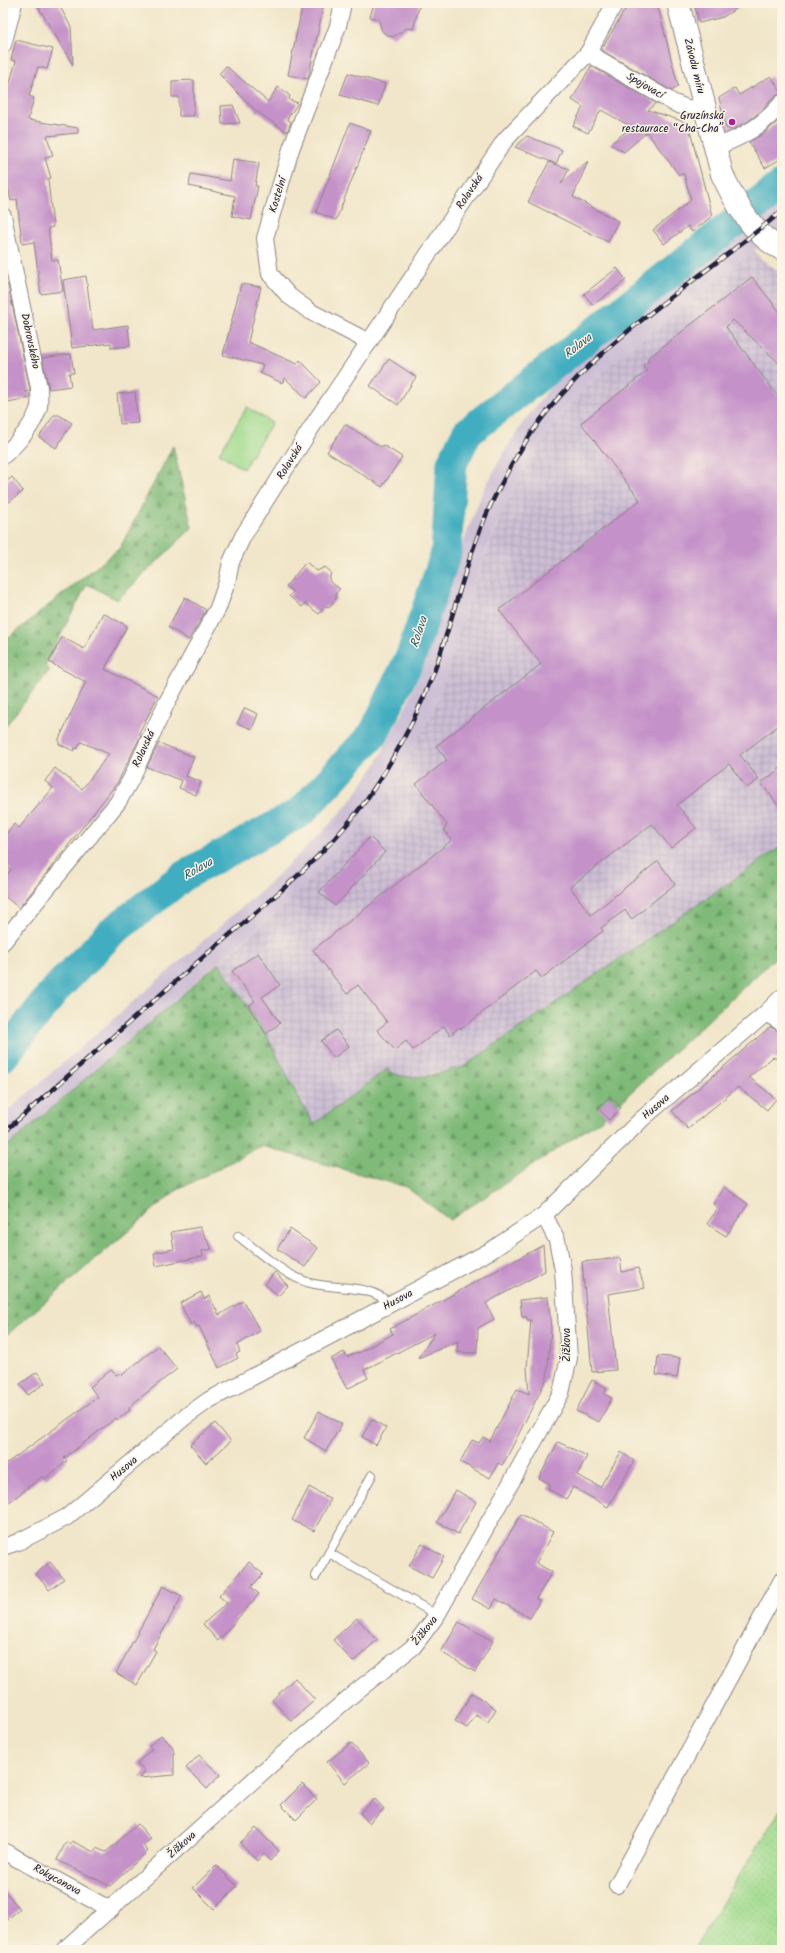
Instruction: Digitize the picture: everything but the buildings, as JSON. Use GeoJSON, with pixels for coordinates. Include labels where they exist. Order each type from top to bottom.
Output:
{"type":"FeatureCollection","features":[{"type":"Feature","properties":{"kind":"main road","name":"Závodu míru"},"geometry":{"type":"LineString","coordinates":[[678,3],[722,174],[728,187],[752,225],[771,244],[782,249]]}},
{"type":"Feature","properties":{"kind":"street"},"geometry":{"type":"LineString","coordinates":[[3,10],[14,3]]}},
{"type":"Feature","properties":{"kind":"street"},"geometry":{"type":"LineString","coordinates":[[3,44],[14,3]]}},
{"type":"Feature","properties":{"kind":"street","name":"Kostelní"},"geometry":{"type":"LineString","coordinates":[[343,3],[338,26],[291,149],[265,238],[270,274],[289,296],[311,312],[369,342]]}},
{"type":"Feature","properties":{"kind":"street","name":"Rolavská"},"geometry":{"type":"LineString","coordinates":[[3,942],[118,802],[131,779],[167,702],[218,608],[228,582],[231,562],[243,536],[315,422],[505,140],[588,53],[615,3]]}},
{"type":"Feature","properties":{"kind":"street","name":"Spojovací"},"geometry":{"type":"LineString","coordinates":[[588,53],[674,104],[705,111]]}},
{"type":"Feature","properties":{"kind":"street"},"geometry":{"type":"LineString","coordinates":[[715,147],[731,141],[756,128],[771,117],[782,103]]}},
{"type":"Feature","properties":{"kind":"street","name":"Dobrovského"},"geometry":{"type":"LineString","coordinates":[[3,216],[39,388],[39,407],[30,425],[15,445],[3,456]]}},
{"type":"Feature","properties":{"kind":"street","name":"Husova"},"geometry":{"type":"LineString","coordinates":[[3,1547],[18,1542],[67,1517],[185,1417],[209,1400],[490,1251],[544,1215],[642,1119],[766,1013],[782,997]]}},
{"type":"Feature","properties":{"kind":"street"},"geometry":{"type":"LineString","coordinates":[[766,1013],[782,1023]]}},
{"type":"Feature","properties":{"kind":"street","name":"Žižkova"},"geometry":{"type":"LineString","coordinates":[[64,1950],[111,1910],[276,1760],[358,1690],[413,1647],[437,1615],[561,1393],[569,1358],[563,1270],[557,1240],[544,1215]]}},
{"type":"Feature","properties":{"kind":"street"},"geometry":{"type":"LineString","coordinates":[[617,1885],[782,1580]]}},
{"type":"Feature","properties":{"kind":"street","name":"Rokycanova"},"geometry":{"type":"LineString","coordinates":[[3,1851],[111,1910]]}},
{"type":"Feature","properties":{"kind":"lane"},"geometry":{"type":"LineString","coordinates":[[238,1236],[294,1276],[310,1283],[372,1292],[383,1296],[390,1304]]}},
{"type":"Feature","properties":{"kind":"lane"},"geometry":{"type":"LineString","coordinates":[[316,1576],[372,1475]]}},
{"type":"Feature","properties":{"kind":"lane"},"geometry":{"type":"LineString","coordinates":[[329,1553],[437,1615]]}},
{"type":"Feature","properties":{"kind":"shaded area"},"geometry":{"type":"Polygon","coordinates":[[[782,197],[782,229],[605,369],[571,403],[543,439],[505,504],[467,604],[447,674],[431,715],[398,777],[373,814],[350,841],[283,906],[3,1150],[3,1115],[265,887],[330,824],[353,798],[376,764],[407,704],[423,665],[443,596],[482,493],[502,456],[522,424],[552,385],[588,350],[636,309],[782,197]]]}},
{"type":"Feature","properties":{"kind":"shaded area"},"geometry":{"type":"Polygon","coordinates":[[[754,250],[762,260],[782,273],[782,846],[463,1067],[417,1077],[406,1077],[393,1074],[387,1069],[314,1124],[300,1101],[266,1034],[219,963],[283,906],[350,841],[398,777],[431,715],[447,674],[467,604],[505,504],[543,439],[571,403],[605,369],[754,250]]]}},
{"type":"Feature","properties":{"kind":"green space"},"geometry":{"type":"Polygon","coordinates":[[[247,407],[272,423],[243,469],[219,453],[247,407]]]}},
{"type":"Feature","properties":{"kind":"green space"},"geometry":{"type":"Polygon","coordinates":[[[173,446],[192,528],[117,600],[87,584],[45,665],[50,670],[3,729],[3,642],[120,548],[173,446]]]}},
{"type":"Feature","properties":{"kind":"green space"},"geometry":{"type":"Polygon","coordinates":[[[782,846],[782,946],[774,959],[601,1120],[450,1220],[406,1187],[261,1146],[174,1192],[3,1338],[3,1150],[219,963],[266,1034],[300,1101],[314,1124],[387,1069],[404,1077],[414,1077],[463,1067],[782,846]]]}},
{"type":"Feature","properties":{"kind":"green space"},"geometry":{"type":"Polygon","coordinates":[[[782,1807],[782,1950],[693,1950],[782,1807]]]}},
{"type":"Feature","properties":{"kind":"waterway","name":"Rolava"},"geometry":{"type":"LineString","coordinates":[[3,1056],[57,988],[113,931],[185,875],[301,812],[374,733],[411,656],[446,553],[452,463],[467,433],[782,185]]}},
{"type":"Feature","properties":{"kind":"railway"},"geometry":{"type":"LineString","coordinates":[[3,1133],[270,900],[310,864],[347,824],[364,803],[385,772],[420,707],[442,650],[469,561],[485,517],[509,469],[534,429],[563,393],[614,344],[641,321],[782,211]]}},
{"type":"Feature","properties":{"kind":"place","name":"Gruzínská restaurace “Cha-Cha”"},"geometry":{"type":"Point","coordinates":[732,122]}}]}
